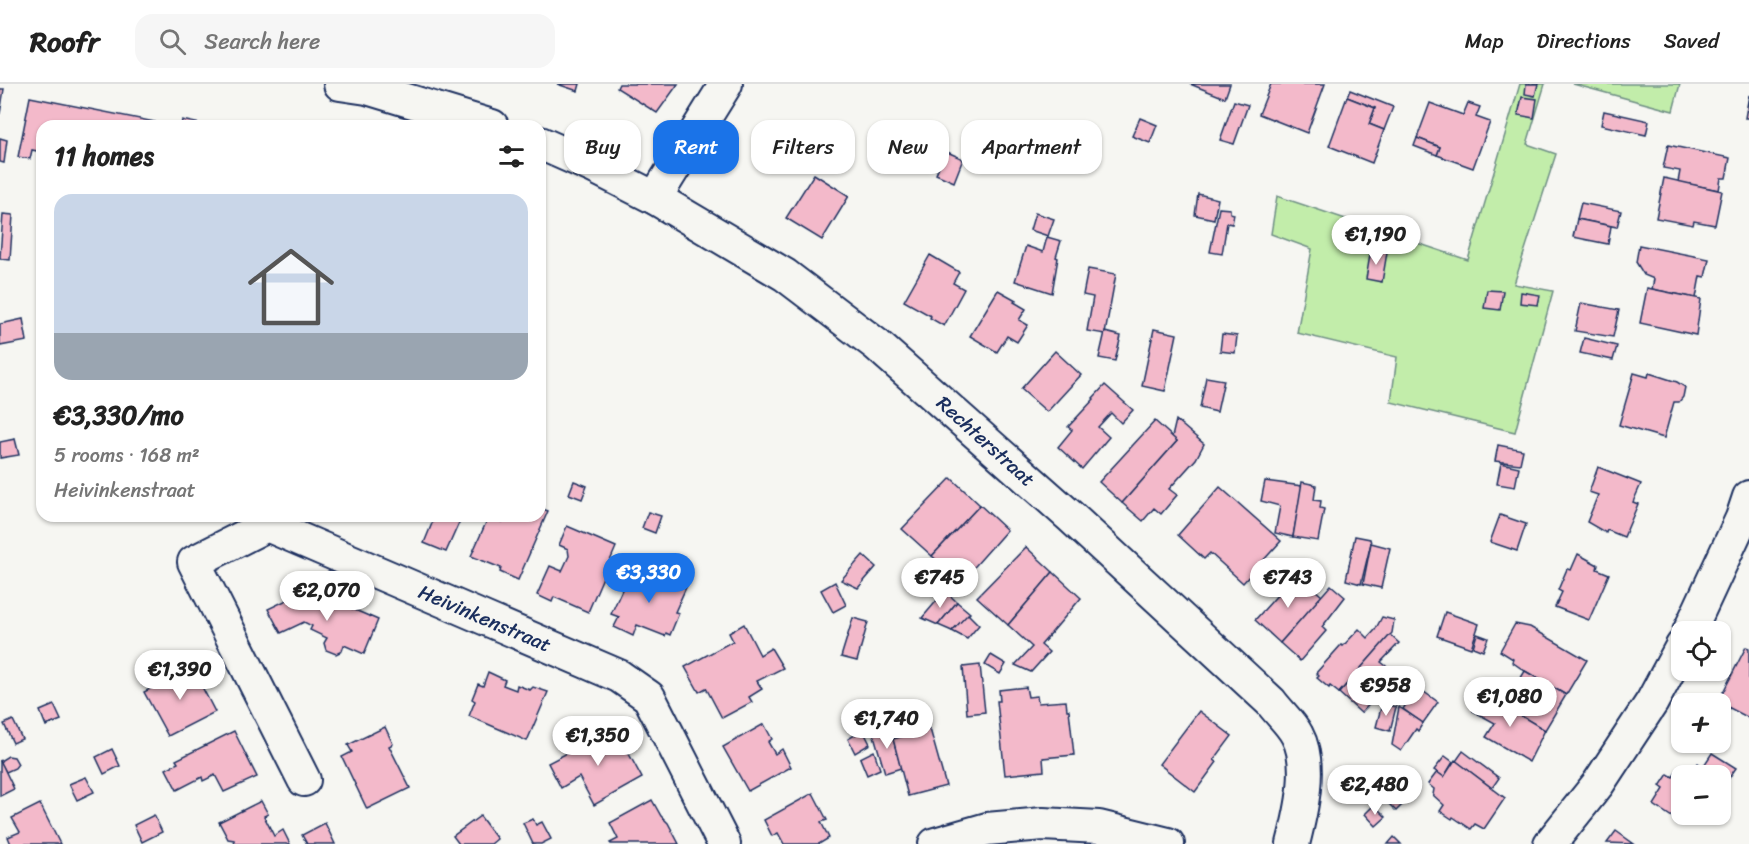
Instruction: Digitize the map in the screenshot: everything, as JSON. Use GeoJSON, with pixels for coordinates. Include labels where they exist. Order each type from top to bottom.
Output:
{"type":"FeatureCollection","features":[{"type":"Feature","properties":{"kind":"street"},"geometry":{"type":"LineString","coordinates":[[340,84],[367,88],[472,120]]}},
{"type":"Feature","properties":{"kind":"street"},"geometry":{"type":"LineString","coordinates":[[655,198],[726,84]]}},
{"type":"Feature","properties":{"kind":"street","name":"Rechterstraat"},"geometry":{"type":"LineString","coordinates":[[546,146],[655,198],[785,275],[877,345],[1071,517],[1271,702],[1298,735],[1306,767],[1301,810],[1293,844]]}},
{"type":"Feature","properties":{"kind":"street"},"geometry":{"type":"LineString","coordinates":[[1694,621],[1742,518],[1749,497]]}},
{"type":"Feature","properties":{"kind":"street","name":"Heivinkenstraat"},"geometry":{"type":"LineString","coordinates":[[304,780],[194,562],[267,525],[619,676],[649,697],[724,844]]}},
{"type":"Feature","properties":{"kind":"street"},"geometry":{"type":"LineString","coordinates":[[1550,844],[1610,766],[1652,702],[1671,667]]}},
{"type":"Feature","properties":{"kind":"street"},"geometry":{"type":"LineString","coordinates":[[935,844],[987,829],[1043,824],[1099,827],[1168,844]]}},
{"type":"Feature","properties":{"kind":"green space"},"geometry":{"type":"Polygon","coordinates":[[[1520,84],[1545,84],[1527,144],[1556,154],[1514,284],[1553,291],[1515,432],[1391,402],[1397,357],[1297,333],[1312,249],[1271,234],[1277,196],[1468,260],[1520,84]]]}},
{"type":"Feature","properties":{"kind":"green space"},"geometry":{"type":"Polygon","coordinates":[[[1573,84],[1680,84],[1673,111],[1573,84]]]}},
{"type":"Feature","properties":{"kind":"building"},"geometry":{"type":"Polygon","coordinates":[[[557,84],[580,84],[578,91],[557,84]]]}},
{"type":"Feature","properties":{"kind":"building"},"geometry":{"type":"Polygon","coordinates":[[[619,84],[678,84],[657,113],[617,88],[619,84]]]}},
{"type":"Feature","properties":{"kind":"building"},"geometry":{"type":"Polygon","coordinates":[[[1190,84],[1230,84],[1225,98],[1190,84]]]}},
{"type":"Feature","properties":{"kind":"building"},"geometry":{"type":"Polygon","coordinates":[[[1271,84],[1325,84],[1307,133],[1259,114],[1271,84]]]}},
{"type":"Feature","properties":{"kind":"building"},"geometry":{"type":"Polygon","coordinates":[[[1526,84],[1538,84],[1535,96],[1525,94],[1526,84]]]}},
{"type":"Feature","properties":{"kind":"building"},"geometry":{"type":"Polygon","coordinates":[[[0,89],[4,89],[0,114],[0,89]]]}},
{"type":"Feature","properties":{"kind":"building"},"geometry":{"type":"Polygon","coordinates":[[[1350,90],[1393,107],[1384,130],[1369,124],[1375,108],[1347,97],[1350,90]]]}},
{"type":"Feature","properties":{"kind":"building"},"geometry":{"type":"Polygon","coordinates":[[[1749,95],[1749,118],[1745,118],[1749,95]]]}},
{"type":"Feature","properties":{"kind":"building"},"geometry":{"type":"Polygon","coordinates":[[[30,97],[145,120],[36,120],[36,151],[32,150],[30,159],[18,157],[30,97]]]}},
{"type":"Feature","properties":{"kind":"building"},"geometry":{"type":"Polygon","coordinates":[[[1347,97],[1375,108],[1369,124],[1384,130],[1372,163],[1329,146],[1347,97]]]}},
{"type":"Feature","properties":{"kind":"building"},"geometry":{"type":"Polygon","coordinates":[[[1522,97],[1537,99],[1534,118],[1518,115],[1522,97]]]}},
{"type":"Feature","properties":{"kind":"building"},"geometry":{"type":"Polygon","coordinates":[[[1234,101],[1248,105],[1234,144],[1220,140],[1234,101]]]}},
{"type":"Feature","properties":{"kind":"building"},"geometry":{"type":"Polygon","coordinates":[[[1430,103],[1463,115],[1468,103],[1480,107],[1476,117],[1490,122],[1473,168],[1437,155],[1440,147],[1417,138],[1430,103]]]}},
{"type":"Feature","properties":{"kind":"building"},"geometry":{"type":"Polygon","coordinates":[[[1604,111],[1649,121],[1646,135],[1601,125],[1604,111]]]}},
{"type":"Feature","properties":{"kind":"building"},"geometry":{"type":"Polygon","coordinates":[[[1140,118],[1157,125],[1150,143],[1132,136],[1140,118]]]}},
{"type":"Feature","properties":{"kind":"building"},"geometry":{"type":"Polygon","coordinates":[[[0,138],[7,140],[4,163],[0,162],[0,138]]]}},
{"type":"Feature","properties":{"kind":"building"},"geometry":{"type":"Polygon","coordinates":[[[1417,138],[1440,147],[1437,155],[1414,146],[1417,138]]]}},
{"type":"Feature","properties":{"kind":"building"},"geometry":{"type":"Polygon","coordinates":[[[1668,145],[1730,158],[1726,178],[1721,178],[1719,190],[1678,182],[1680,171],[1663,168],[1668,145]]]}},
{"type":"Feature","properties":{"kind":"building"},"geometry":{"type":"Polygon","coordinates":[[[949,153],[961,158],[954,182],[936,174],[949,174],[949,153]]]}},
{"type":"Feature","properties":{"kind":"building"},"geometry":{"type":"Polygon","coordinates":[[[814,174],[849,196],[822,240],[786,218],[814,174]]]}},
{"type":"Feature","properties":{"kind":"building"},"geometry":{"type":"Polygon","coordinates":[[[1664,178],[1722,191],[1715,225],[1694,221],[1693,225],[1656,218],[1664,178]]]}},
{"type":"Feature","properties":{"kind":"building"},"geometry":{"type":"Polygon","coordinates":[[[1198,194],[1218,199],[1214,219],[1195,215],[1198,194]]]}},
{"type":"Feature","properties":{"kind":"building"},"geometry":{"type":"Polygon","coordinates":[[[1581,203],[1621,211],[1617,227],[1577,219],[1581,203]]]}},
{"type":"Feature","properties":{"kind":"building"},"geometry":{"type":"Polygon","coordinates":[[[1219,208],[1230,209],[1230,213],[1234,214],[1232,224],[1227,223],[1222,254],[1210,252],[1219,208]]]}},
{"type":"Feature","properties":{"kind":"building"},"geometry":{"type":"Polygon","coordinates":[[[1035,213],[1054,219],[1048,236],[1030,230],[1035,213]]]}},
{"type":"Feature","properties":{"kind":"building"},"geometry":{"type":"Polygon","coordinates":[[[3,214],[13,215],[10,260],[0,257],[3,214]]]}},
{"type":"Feature","properties":{"kind":"building"},"geometry":{"type":"Polygon","coordinates":[[[1577,219],[1611,226],[1608,244],[1573,237],[1577,219]]]}},
{"type":"Feature","properties":{"kind":"building"},"geometry":{"type":"Polygon","coordinates":[[[1047,237],[1061,241],[1056,257],[1058,258],[1052,293],[1015,281],[1026,246],[1043,252],[1047,237]]]}},
{"type":"Feature","properties":{"kind":"building"},"geometry":{"type":"Polygon","coordinates":[[[1639,245],[1709,259],[1705,277],[1700,276],[1696,298],[1652,289],[1654,279],[1644,275],[1636,262],[1639,245]]]}},
{"type":"Feature","properties":{"kind":"building"},"geometry":{"type":"Polygon","coordinates":[[[1371,249],[1387,252],[1382,282],[1366,279],[1371,249]]]}},
{"type":"Feature","properties":{"kind":"building"},"geometry":{"type":"Polygon","coordinates":[[[930,255],[959,272],[953,283],[964,289],[944,326],[904,301],[930,255]]]}},
{"type":"Feature","properties":{"kind":"building"},"geometry":{"type":"Polygon","coordinates":[[[1088,269],[1116,274],[1105,334],[1087,331],[1093,297],[1083,295],[1088,269]]]}},
{"type":"Feature","properties":{"kind":"building"},"geometry":{"type":"Polygon","coordinates":[[[1647,288],[1701,299],[1696,335],[1640,323],[1647,288]]]}},
{"type":"Feature","properties":{"kind":"building"},"geometry":{"type":"Polygon","coordinates":[[[998,290],[1016,300],[1014,302],[1026,309],[1019,320],[1028,325],[1017,342],[1007,336],[997,352],[970,336],[998,290]]]}},
{"type":"Feature","properties":{"kind":"building"},"geometry":{"type":"Polygon","coordinates":[[[1487,290],[1503,291],[1500,310],[1484,308],[1487,290]]]}},
{"type":"Feature","properties":{"kind":"building"},"geometry":{"type":"Polygon","coordinates":[[[1521,292],[1540,295],[1538,305],[1520,303],[1521,292]]]}},
{"type":"Feature","properties":{"kind":"building"},"geometry":{"type":"Polygon","coordinates":[[[1581,303],[1619,310],[1613,337],[1575,331],[1581,303]]]}},
{"type":"Feature","properties":{"kind":"building"},"geometry":{"type":"Polygon","coordinates":[[[23,319],[27,341],[0,346],[0,324],[23,319]]]}},
{"type":"Feature","properties":{"kind":"building"},"geometry":{"type":"Polygon","coordinates":[[[1154,329],[1177,334],[1165,391],[1142,386],[1154,329]]]}},
{"type":"Feature","properties":{"kind":"building"},"geometry":{"type":"Polygon","coordinates":[[[1105,332],[1121,336],[1115,361],[1099,358],[1105,332]]]}},
{"type":"Feature","properties":{"kind":"building"},"geometry":{"type":"Polygon","coordinates":[[[1222,334],[1237,336],[1235,353],[1220,351],[1222,334]]]}},
{"type":"Feature","properties":{"kind":"building"},"geometry":{"type":"Polygon","coordinates":[[[1584,338],[1617,346],[1613,360],[1580,353],[1584,338]]]}},
{"type":"Feature","properties":{"kind":"building"},"geometry":{"type":"Polygon","coordinates":[[[1055,351],[1081,375],[1047,412],[1021,389],[1055,351]]]}},
{"type":"Feature","properties":{"kind":"building"},"geometry":{"type":"Polygon","coordinates":[[[1634,373],[1648,377],[1649,373],[1685,387],[1683,397],[1679,402],[1674,402],[1664,438],[1619,425],[1634,373]]]}},
{"type":"Feature","properties":{"kind":"building"},"geometry":{"type":"Polygon","coordinates":[[[1206,377],[1224,380],[1217,412],[1200,408],[1206,377]]]}},
{"type":"Feature","properties":{"kind":"building"},"geometry":{"type":"Polygon","coordinates":[[[1105,385],[1133,410],[1121,423],[1111,413],[1098,427],[1109,437],[1082,469],[1058,447],[1072,430],[1068,427],[1105,385]]]}},
{"type":"Feature","properties":{"kind":"building"},"geometry":{"type":"Polygon","coordinates":[[[1176,420],[1204,444],[1196,459],[1169,489],[1177,495],[1161,514],[1154,508],[1143,521],[1122,503],[1177,441],[1172,437],[1176,420]]]}},
{"type":"Feature","properties":{"kind":"building"},"geometry":{"type":"Polygon","coordinates":[[[1155,421],[1177,441],[1122,503],[1099,482],[1155,421]]]}},
{"type":"Feature","properties":{"kind":"building"},"geometry":{"type":"Polygon","coordinates":[[[15,439],[19,455],[0,458],[0,442],[15,439]]]}},
{"type":"Feature","properties":{"kind":"building"},"geometry":{"type":"Polygon","coordinates":[[[1498,445],[1523,450],[1520,464],[1495,461],[1498,445]]]}},
{"type":"Feature","properties":{"kind":"building"},"geometry":{"type":"Polygon","coordinates":[[[1501,463],[1519,467],[1515,487],[1497,484],[1501,463]]]}},
{"type":"Feature","properties":{"kind":"building"},"geometry":{"type":"Polygon","coordinates":[[[1598,467],[1641,484],[1633,502],[1638,504],[1624,537],[1607,530],[1606,533],[1587,522],[1598,495],[1589,492],[1598,467]]]}},
{"type":"Feature","properties":{"kind":"building"},"geometry":{"type":"Polygon","coordinates":[[[951,478],[980,505],[932,556],[902,529],[951,478]]]}},
{"type":"Feature","properties":{"kind":"building"},"geometry":{"type":"Polygon","coordinates":[[[574,481],[587,486],[582,499],[569,494],[574,481]]]}},
{"type":"Feature","properties":{"kind":"building"},"geometry":{"type":"Polygon","coordinates":[[[1265,481],[1302,486],[1293,537],[1275,533],[1280,506],[1261,501],[1265,481]]]}},
{"type":"Feature","properties":{"kind":"building"},"geometry":{"type":"Polygon","coordinates":[[[1302,482],[1316,485],[1314,500],[1321,501],[1320,508],[1324,509],[1318,541],[1293,537],[1302,482]]]}},
{"type":"Feature","properties":{"kind":"building"},"geometry":{"type":"Polygon","coordinates":[[[1220,487],[1281,541],[1243,583],[1210,553],[1204,559],[1178,535],[1220,487]]]}},
{"type":"Feature","properties":{"kind":"building"},"geometry":{"type":"Polygon","coordinates":[[[980,505],[1007,530],[961,582],[932,556],[980,505]]]}},
{"type":"Feature","properties":{"kind":"building"},"geometry":{"type":"Polygon","coordinates":[[[648,512],[661,516],[655,533],[642,528],[648,512]]]}},
{"type":"Feature","properties":{"kind":"building"},"geometry":{"type":"Polygon","coordinates":[[[1500,515],[1526,524],[1517,551],[1490,542],[1500,515]]]}},
{"type":"Feature","properties":{"kind":"building"},"geometry":{"type":"Polygon","coordinates":[[[433,522],[459,522],[446,552],[424,543],[433,522]]]}},
{"type":"Feature","properties":{"kind":"building"},"geometry":{"type":"Polygon","coordinates":[[[486,522],[543,522],[518,580],[500,572],[501,568],[471,556],[486,522]]]}},
{"type":"Feature","properties":{"kind":"building"},"geometry":{"type":"Polygon","coordinates":[[[567,526],[616,547],[588,612],[554,597],[552,602],[537,595],[550,566],[562,571],[569,556],[568,549],[559,545],[567,526]]]}},
{"type":"Feature","properties":{"kind":"building"},"geometry":{"type":"Polygon","coordinates":[[[1355,536],[1370,539],[1371,543],[1361,584],[1346,580],[1355,536]]]}},
{"type":"Feature","properties":{"kind":"building"},"geometry":{"type":"Polygon","coordinates":[[[1371,543],[1390,548],[1381,588],[1363,584],[1371,543]]]}},
{"type":"Feature","properties":{"kind":"building"},"geometry":{"type":"Polygon","coordinates":[[[1026,547],[1053,572],[1008,625],[977,597],[1026,547]]]}},
{"type":"Feature","properties":{"kind":"building"},"geometry":{"type":"Polygon","coordinates":[[[1578,554],[1598,565],[1597,569],[1609,574],[1589,620],[1555,607],[1562,592],[1558,590],[1567,569],[1571,570],[1578,554]]]}},
{"type":"Feature","properties":{"kind":"building"},"geometry":{"type":"Polygon","coordinates":[[[863,555],[876,567],[858,588],[841,580],[863,555]]]}},
{"type":"Feature","properties":{"kind":"building"},"geometry":{"type":"Polygon","coordinates":[[[652,569],[687,585],[675,612],[679,613],[670,635],[666,633],[665,636],[637,625],[633,636],[614,627],[619,617],[611,614],[625,583],[633,587],[639,572],[651,572],[652,569]]]}},
{"type":"Feature","properties":{"kind":"building"},"geometry":{"type":"Polygon","coordinates":[[[1053,572],[1081,598],[1041,645],[1049,652],[1031,672],[1015,665],[1032,647],[1008,625],[1053,572]]]}},
{"type":"Feature","properties":{"kind":"building"},"geometry":{"type":"Polygon","coordinates":[[[1288,578],[1301,590],[1307,583],[1322,596],[1280,643],[1255,620],[1280,592],[1278,590],[1288,578]]]}},
{"type":"Feature","properties":{"kind":"building"},"geometry":{"type":"Polygon","coordinates":[[[835,582],[846,605],[833,612],[821,590],[835,582]]]}},
{"type":"Feature","properties":{"kind":"building"},"geometry":{"type":"Polygon","coordinates":[[[1331,585],[1345,597],[1322,627],[1326,631],[1300,661],[1280,643],[1331,585]]]}},
{"type":"Feature","properties":{"kind":"building"},"geometry":{"type":"Polygon","coordinates":[[[945,591],[957,602],[938,625],[922,618],[945,591]]]}},
{"type":"Feature","properties":{"kind":"building"},"geometry":{"type":"Polygon","coordinates":[[[306,594],[324,599],[325,597],[378,620],[364,654],[344,645],[342,651],[336,654],[326,650],[324,643],[327,638],[310,630],[312,626],[304,622],[281,633],[268,609],[293,597],[295,600],[306,594]]]}},
{"type":"Feature","properties":{"kind":"building"},"geometry":{"type":"Polygon","coordinates":[[[957,602],[970,613],[952,631],[938,625],[957,602]]]}},
{"type":"Feature","properties":{"kind":"building"},"geometry":{"type":"Polygon","coordinates":[[[1445,612],[1479,624],[1471,648],[1437,636],[1445,612]]]}},
{"type":"Feature","properties":{"kind":"building"},"geometry":{"type":"Polygon","coordinates":[[[968,614],[979,625],[967,639],[952,631],[968,614]]]}},
{"type":"Feature","properties":{"kind":"building"},"geometry":{"type":"Polygon","coordinates":[[[1382,617],[1394,620],[1392,633],[1339,693],[1317,678],[1319,676],[1316,673],[1341,645],[1343,646],[1359,629],[1368,638],[1382,617]]]}},
{"type":"Feature","properties":{"kind":"building"},"geometry":{"type":"Polygon","coordinates":[[[853,618],[868,622],[857,661],[841,657],[853,618]]]}},
{"type":"Feature","properties":{"kind":"building"},"geometry":{"type":"Polygon","coordinates":[[[744,624],[760,655],[771,648],[783,668],[757,681],[762,689],[749,697],[752,702],[722,718],[706,688],[699,692],[685,667],[733,641],[729,633],[744,624]]]}},
{"type":"Feature","properties":{"kind":"building"},"geometry":{"type":"Polygon","coordinates":[[[1515,624],[1530,627],[1587,660],[1566,695],[1525,671],[1512,662],[1513,659],[1500,651],[1515,624]]]}},
{"type":"Feature","properties":{"kind":"building"},"geometry":{"type":"Polygon","coordinates":[[[1477,634],[1488,638],[1483,651],[1473,647],[1477,634]]]}},
{"type":"Feature","properties":{"kind":"building"},"geometry":{"type":"Polygon","coordinates":[[[1390,635],[1399,643],[1381,662],[1390,669],[1384,676],[1391,682],[1361,713],[1339,693],[1390,635]]]}},
{"type":"Feature","properties":{"kind":"building"},"geometry":{"type":"Polygon","coordinates":[[[1746,647],[1749,648],[1749,718],[1731,709],[1731,693],[1723,693],[1729,681],[1731,681],[1731,676],[1746,647]]]}},
{"type":"Feature","properties":{"kind":"building"},"geometry":{"type":"Polygon","coordinates":[[[991,655],[1006,664],[1000,674],[985,665],[991,655]]]}},
{"type":"Feature","properties":{"kind":"building"},"geometry":{"type":"Polygon","coordinates":[[[197,665],[204,679],[199,681],[215,712],[168,736],[144,692],[197,665]]]}},
{"type":"Feature","properties":{"kind":"building"},"geometry":{"type":"Polygon","coordinates":[[[980,665],[985,712],[967,714],[963,667],[980,665]]]}},
{"type":"Feature","properties":{"kind":"building"},"geometry":{"type":"Polygon","coordinates":[[[1525,671],[1566,695],[1545,730],[1504,706],[1525,671]]]}},
{"type":"Feature","properties":{"kind":"building"},"geometry":{"type":"Polygon","coordinates":[[[488,672],[505,680],[503,685],[516,690],[517,685],[530,690],[533,687],[548,692],[527,741],[469,716],[478,684],[483,686],[488,672]]]}},
{"type":"Feature","properties":{"kind":"building"},"geometry":{"type":"Polygon","coordinates":[[[1026,687],[1028,697],[1037,696],[1038,703],[1066,701],[1074,755],[1043,758],[1044,771],[1005,775],[997,701],[1000,701],[999,690],[1026,687]]]}},
{"type":"Feature","properties":{"kind":"building"},"geometry":{"type":"Polygon","coordinates":[[[1417,687],[1438,702],[1423,723],[1403,709],[1417,687]]]}},
{"type":"Feature","properties":{"kind":"building"},"geometry":{"type":"Polygon","coordinates":[[[1484,694],[1545,730],[1529,762],[1486,737],[1495,723],[1473,711],[1484,694]]]}},
{"type":"Feature","properties":{"kind":"building"},"geometry":{"type":"Polygon","coordinates":[[[1382,704],[1396,707],[1390,731],[1376,727],[1382,704]]]}},
{"type":"Feature","properties":{"kind":"building"},"geometry":{"type":"Polygon","coordinates":[[[54,705],[61,720],[46,726],[40,711],[54,705]]]}},
{"type":"Feature","properties":{"kind":"building"},"geometry":{"type":"Polygon","coordinates":[[[1399,707],[1423,723],[1401,751],[1392,745],[1399,707]]]}},
{"type":"Feature","properties":{"kind":"building"},"geometry":{"type":"Polygon","coordinates":[[[1199,711],[1232,736],[1214,760],[1217,762],[1195,792],[1159,764],[1199,711]]]}},
{"type":"Feature","properties":{"kind":"building"},"geometry":{"type":"Polygon","coordinates":[[[13,720],[22,739],[13,743],[4,724],[13,720]]]}},
{"type":"Feature","properties":{"kind":"building"},"geometry":{"type":"Polygon","coordinates":[[[764,724],[772,739],[768,742],[775,754],[782,749],[791,767],[748,791],[723,747],[764,724]]]}},
{"type":"Feature","properties":{"kind":"building"},"geometry":{"type":"Polygon","coordinates":[[[385,727],[393,744],[389,746],[410,788],[367,809],[342,757],[352,752],[348,745],[385,727]]]}},
{"type":"Feature","properties":{"kind":"building"},"geometry":{"type":"Polygon","coordinates":[[[890,727],[901,768],[885,773],[873,732],[890,727]]]}},
{"type":"Feature","properties":{"kind":"building"},"geometry":{"type":"Polygon","coordinates":[[[615,728],[642,778],[594,805],[579,777],[561,788],[548,763],[615,728]]]}},
{"type":"Feature","properties":{"kind":"building"},"geometry":{"type":"Polygon","coordinates":[[[930,729],[946,786],[908,796],[893,739],[930,729]]]}},
{"type":"Feature","properties":{"kind":"building"},"geometry":{"type":"Polygon","coordinates":[[[863,730],[870,744],[855,753],[848,739],[863,730]]]}},
{"type":"Feature","properties":{"kind":"building"},"geometry":{"type":"Polygon","coordinates":[[[234,731],[257,777],[224,792],[215,775],[203,781],[202,777],[177,790],[166,769],[178,763],[176,760],[234,731]]]}},
{"type":"Feature","properties":{"kind":"building"},"geometry":{"type":"Polygon","coordinates":[[[112,749],[120,766],[104,774],[96,757],[112,749]]]}},
{"type":"Feature","properties":{"kind":"building"},"geometry":{"type":"Polygon","coordinates":[[[874,751],[880,769],[867,775],[860,758],[874,751]]]}},
{"type":"Feature","properties":{"kind":"building"},"geometry":{"type":"Polygon","coordinates":[[[1463,751],[1499,778],[1492,788],[1456,761],[1463,751]]]}},
{"type":"Feature","properties":{"kind":"building"},"geometry":{"type":"Polygon","coordinates":[[[1712,753],[1736,768],[1731,775],[1731,765],[1704,765],[1712,753]]]}},
{"type":"Feature","properties":{"kind":"building"},"geometry":{"type":"Polygon","coordinates":[[[8,756],[14,757],[18,764],[6,772],[0,761],[8,756]]]}},
{"type":"Feature","properties":{"kind":"building"},"geometry":{"type":"Polygon","coordinates":[[[1445,756],[1453,762],[1444,777],[1434,770],[1445,756]]]}},
{"type":"Feature","properties":{"kind":"building"},"geometry":{"type":"Polygon","coordinates":[[[0,760],[14,789],[0,796],[0,760]]]}},
{"type":"Feature","properties":{"kind":"building"},"geometry":{"type":"Polygon","coordinates":[[[1455,760],[1505,798],[1484,829],[1475,824],[1471,829],[1440,811],[1444,805],[1433,795],[1434,789],[1428,784],[1437,772],[1444,777],[1455,760]]]}},
{"type":"Feature","properties":{"kind":"building"},"geometry":{"type":"Polygon","coordinates":[[[1668,774],[1671,776],[1671,816],[1654,805],[1664,789],[1660,786],[1668,774]]]}},
{"type":"Feature","properties":{"kind":"building"},"geometry":{"type":"Polygon","coordinates":[[[86,777],[94,792],[77,800],[69,784],[86,777]]]}},
{"type":"Feature","properties":{"kind":"building"},"geometry":{"type":"Polygon","coordinates":[[[1392,786],[1407,800],[1396,811],[1382,797],[1392,786]]]}},
{"type":"Feature","properties":{"kind":"building"},"geometry":{"type":"Polygon","coordinates":[[[813,793],[827,820],[821,822],[829,838],[819,844],[784,844],[778,833],[772,836],[764,820],[813,793]]]}},
{"type":"Feature","properties":{"kind":"building"},"geometry":{"type":"Polygon","coordinates":[[[652,800],[679,844],[611,844],[618,839],[610,823],[652,800]]]}},
{"type":"Feature","properties":{"kind":"building"},"geometry":{"type":"Polygon","coordinates":[[[261,801],[268,814],[264,816],[274,836],[283,830],[290,844],[235,844],[234,840],[228,839],[219,822],[261,801]]]}},
{"type":"Feature","properties":{"kind":"building"},"geometry":{"type":"Polygon","coordinates":[[[40,804],[60,844],[11,844],[8,837],[20,832],[12,818],[40,804]]]}},
{"type":"Feature","properties":{"kind":"building"},"geometry":{"type":"Polygon","coordinates":[[[1374,805],[1386,817],[1376,826],[1365,814],[1374,805]]]}},
{"type":"Feature","properties":{"kind":"building"},"geometry":{"type":"Polygon","coordinates":[[[154,815],[162,832],[142,842],[134,825],[154,815]]]}},
{"type":"Feature","properties":{"kind":"building"},"geometry":{"type":"Polygon","coordinates":[[[480,816],[497,839],[491,844],[459,844],[453,836],[480,816]]]}},
{"type":"Feature","properties":{"kind":"building"},"geometry":{"type":"Polygon","coordinates":[[[533,819],[536,825],[542,822],[551,839],[541,844],[533,844],[523,823],[533,819]]]}},
{"type":"Feature","properties":{"kind":"building"},"geometry":{"type":"Polygon","coordinates":[[[325,823],[335,844],[307,844],[302,835],[325,823]]]}},
{"type":"Feature","properties":{"kind":"building"},"geometry":{"type":"Polygon","coordinates":[[[1616,831],[1634,844],[1607,843],[1616,831]]]}},
{"type":"Feature","properties":{"kind":"building"},"geometry":{"type":"Polygon","coordinates":[[[1394,837],[1401,844],[1388,844],[1394,837]]]}}]}
